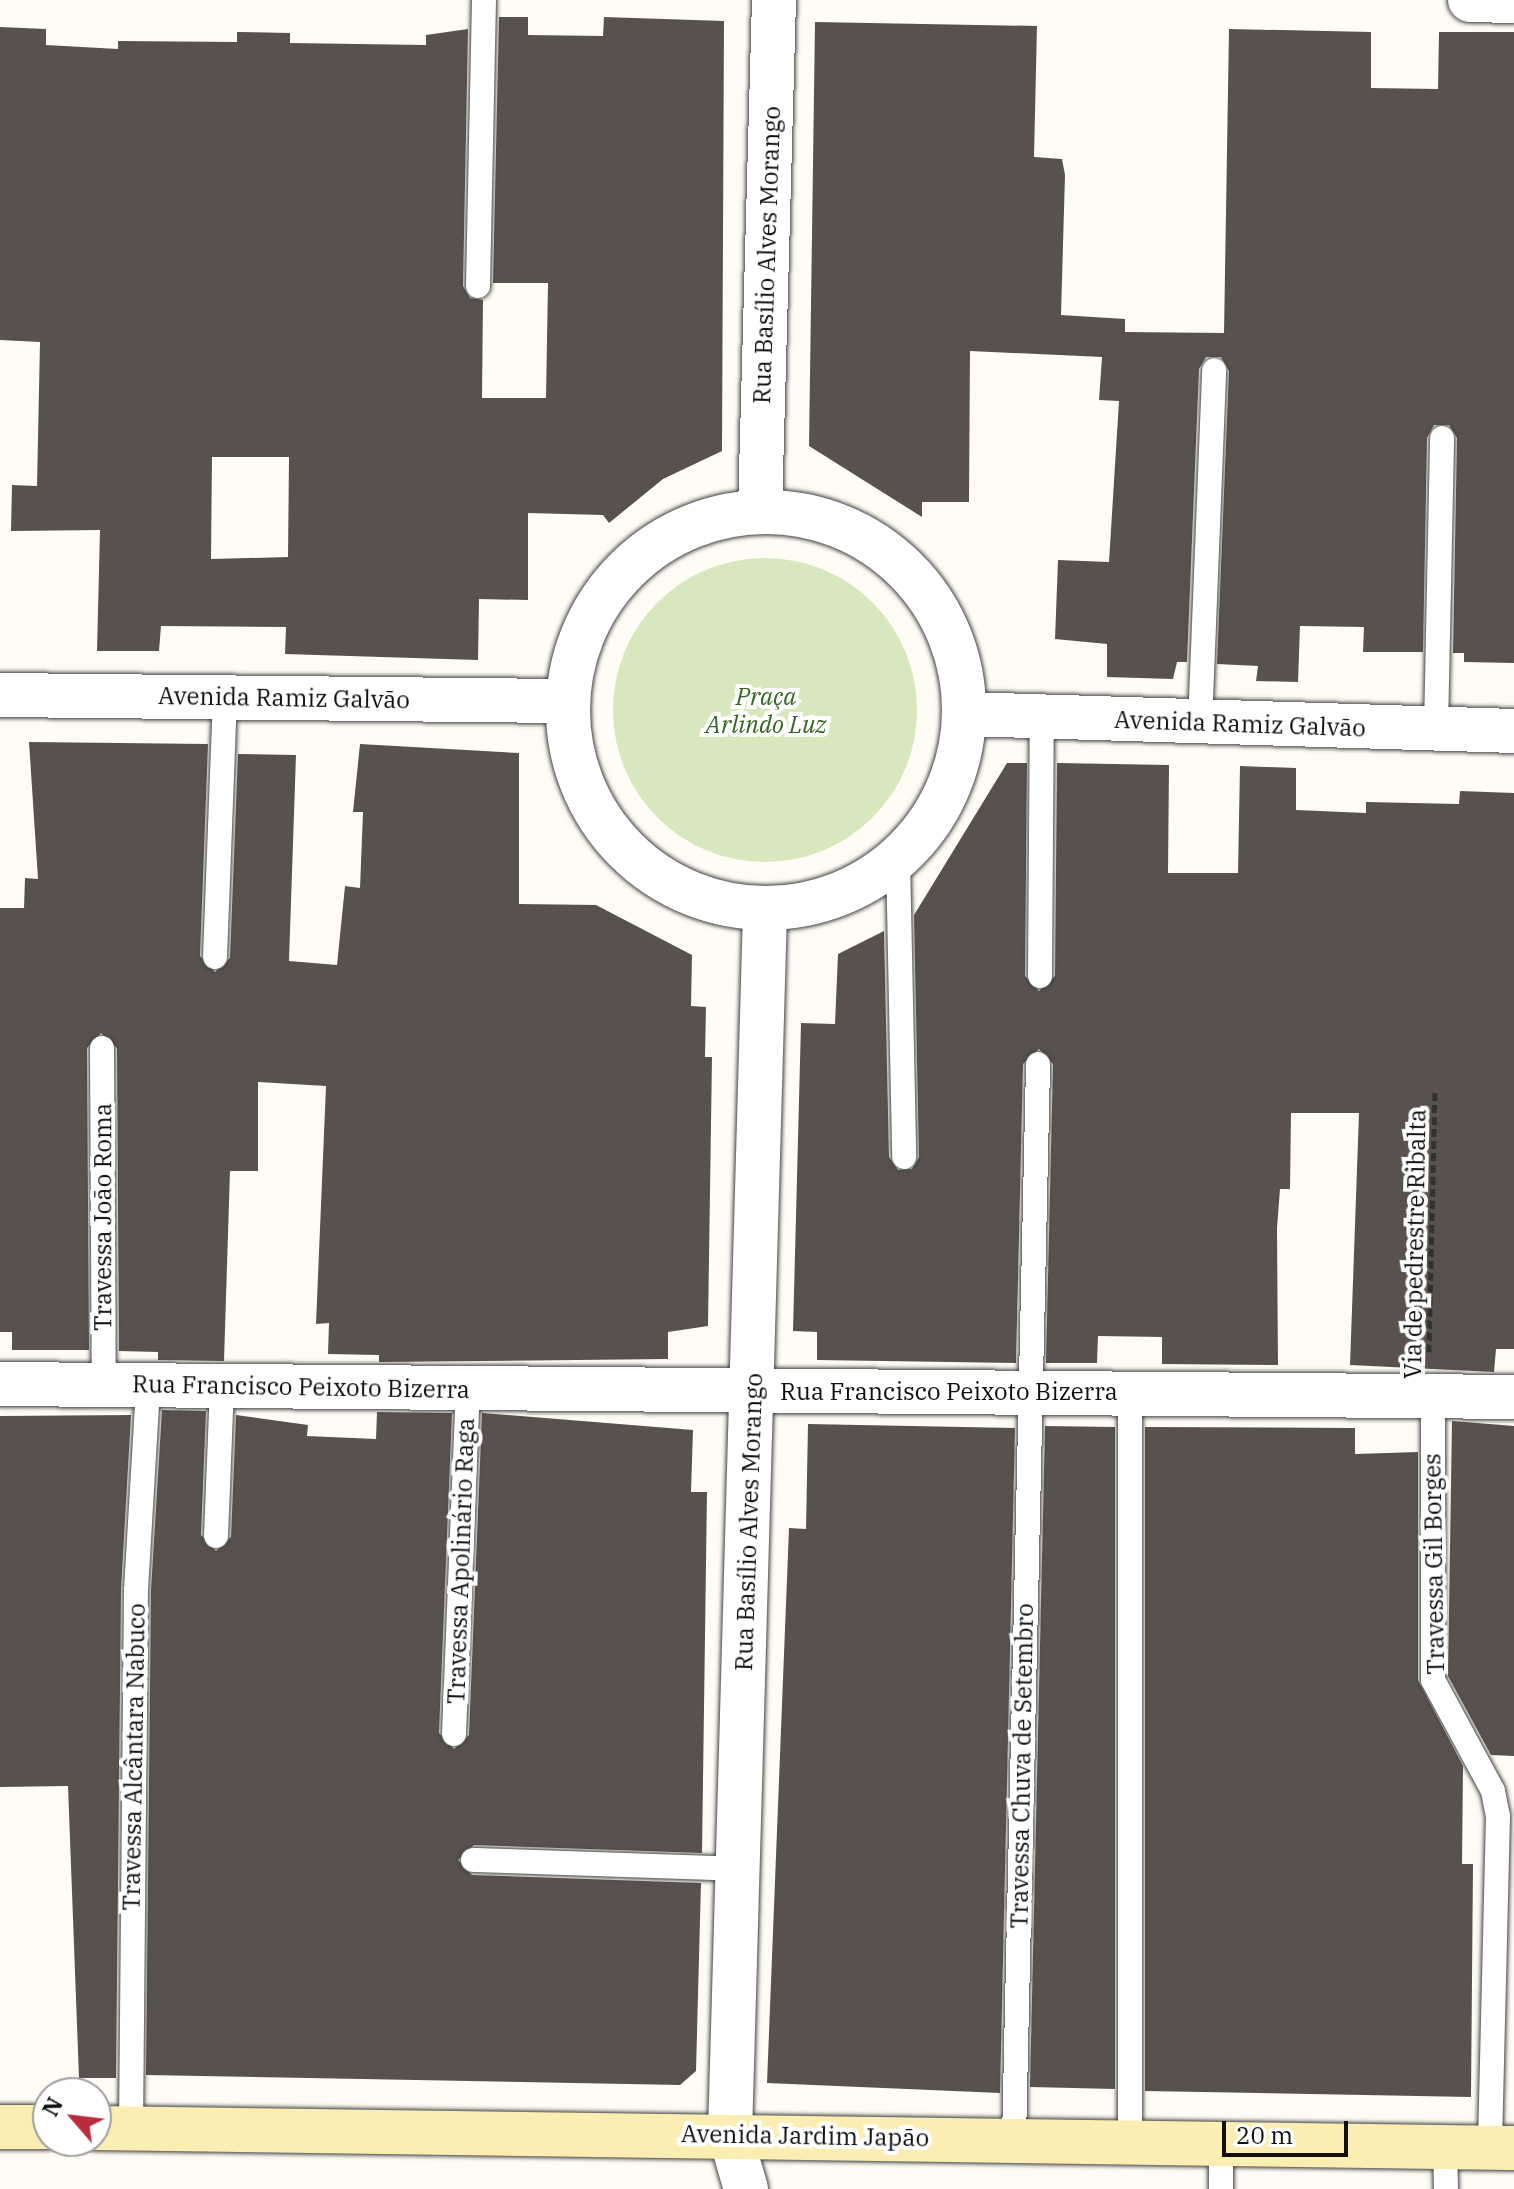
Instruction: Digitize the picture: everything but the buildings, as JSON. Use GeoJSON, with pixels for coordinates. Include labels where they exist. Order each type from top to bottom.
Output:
{"type":"FeatureCollection","features":[{"type":"Feature","properties":{"kind":"main road"},"geometry":{"type":"LineString","coordinates":[[0,2127],[32,2127]]}},
{"type":"Feature","properties":{"kind":"main road","name":"Avenida Jardim Japão"},"geometry":{"type":"LineString","coordinates":[[114,2128],[730,2134],[1130,2142],[1221,2145],[1446,2168],[1502,2148]]}},
{"type":"Feature","properties":{"kind":"street","name":"Rua Basílio Alves Morango"},"geometry":{"type":"LineString","coordinates":[[760,510],[774,0]]}},
{"type":"Feature","properties":{"kind":"street"},"geometry":{"type":"LineString","coordinates":[[1470,0],[1514,1]]}},
{"type":"Feature","properties":{"kind":"street"},"geometry":{"type":"LineString","coordinates":[[760,510],[824,519],[882,546],[927,592],[957,649],[965,714],[949,784],[898,859],[858,887],[765,910],[712,902],[663,881],[621,848],[590,805],[572,754],[567,701],[579,642],[607,591],[650,549],[702,521],[760,510]]}},
{"type":"Feature","properties":{"kind":"street","name":"Avenida Ramiz Galvão"},"geometry":{"type":"LineString","coordinates":[[0,695],[567,701]]}},
{"type":"Feature","properties":{"kind":"street","name":"Avenida Ramiz Galvão"},"geometry":{"type":"LineString","coordinates":[[965,714],[1200,724],[1514,731]]}},
{"type":"Feature","properties":{"kind":"street","name":"Rua Basílio Alves Morango"},"geometry":{"type":"LineString","coordinates":[[746,2189],[730,2134],[765,910]]}},
{"type":"Feature","properties":{"kind":"street","name":"Rua Francisco Peixoto Bizerra"},"geometry":{"type":"LineString","coordinates":[[0,1384],[1514,1397]]}},
{"type":"Feature","properties":{"kind":"lane"},"geometry":{"type":"LineString","coordinates":[[478,286],[484,0]]}},
{"type":"Feature","properties":{"kind":"lane"},"geometry":{"type":"LineString","coordinates":[[1200,724],[1214,370]]}},
{"type":"Feature","properties":{"kind":"lane"},"geometry":{"type":"LineString","coordinates":[[1436,729],[1442,438]]}},
{"type":"Feature","properties":{"kind":"lane"},"geometry":{"type":"LineString","coordinates":[[215,957],[225,697]]}},
{"type":"Feature","properties":{"kind":"lane"},"geometry":{"type":"LineString","coordinates":[[1040,976],[1042,717]]}},
{"type":"Feature","properties":{"kind":"lane"},"geometry":{"type":"LineString","coordinates":[[898,859],[904,1157]]}},
{"type":"Feature","properties":{"kind":"lane","name":"Travessa João Roma"},"geometry":{"type":"LineString","coordinates":[[102,1048],[104,1385]]}},
{"type":"Feature","properties":{"kind":"lane","name":"Travessa Chuva de Setembro"},"geometry":{"type":"LineString","coordinates":[[1014,2140],[1038,1064]]}},
{"type":"Feature","properties":{"kind":"lane","name":"Travessa Alcântara Nabuco"},"geometry":{"type":"LineString","coordinates":[[114,2128],[136,1590],[148,1385]]}},
{"type":"Feature","properties":{"kind":"lane"},"geometry":{"type":"LineString","coordinates":[[216,1536],[222,1386]]}},
{"type":"Feature","properties":{"kind":"lane","name":"Travessa Apolinário Raga"},"geometry":{"type":"LineString","coordinates":[[454,1734],[468,1388]]}},
{"type":"Feature","properties":{"kind":"lane"},"geometry":{"type":"LineString","coordinates":[[1130,1394],[1130,2142]]}},
{"type":"Feature","properties":{"kind":"lane","name":"Travessa Gil Borges"},"geometry":{"type":"LineString","coordinates":[[1433,1397],[1433,1680],[1493,1791],[1498,1816],[1502,2148]]}},
{"type":"Feature","properties":{"kind":"lane"},"geometry":{"type":"LineString","coordinates":[[473,1860],[739,1869]]}},
{"type":"Feature","properties":{"kind":"lane"},"geometry":{"type":"LineString","coordinates":[[1221,2145],[1221,2189]]}},
{"type":"Feature","properties":{"kind":"path","name":"Via de pedrestre Ribalta"},"geometry":{"type":"LineString","coordinates":[[1433,1397],[1435,1091]]}},
{"type":"Feature","properties":{"kind":"green space","name":"Praça Arlindo Luz"},"geometry":{"type":"Polygon","coordinates":[[[765,558],[809,564],[837,576],[873,602],[899,638],[911,666],[917,710],[911,754],[899,782],[873,818],[837,844],[809,856],[765,862],[721,856],[693,844],[657,818],[631,782],[619,754],[613,710],[619,666],[631,638],[657,602],[693,576],[721,564],[765,558]]]}}]}
